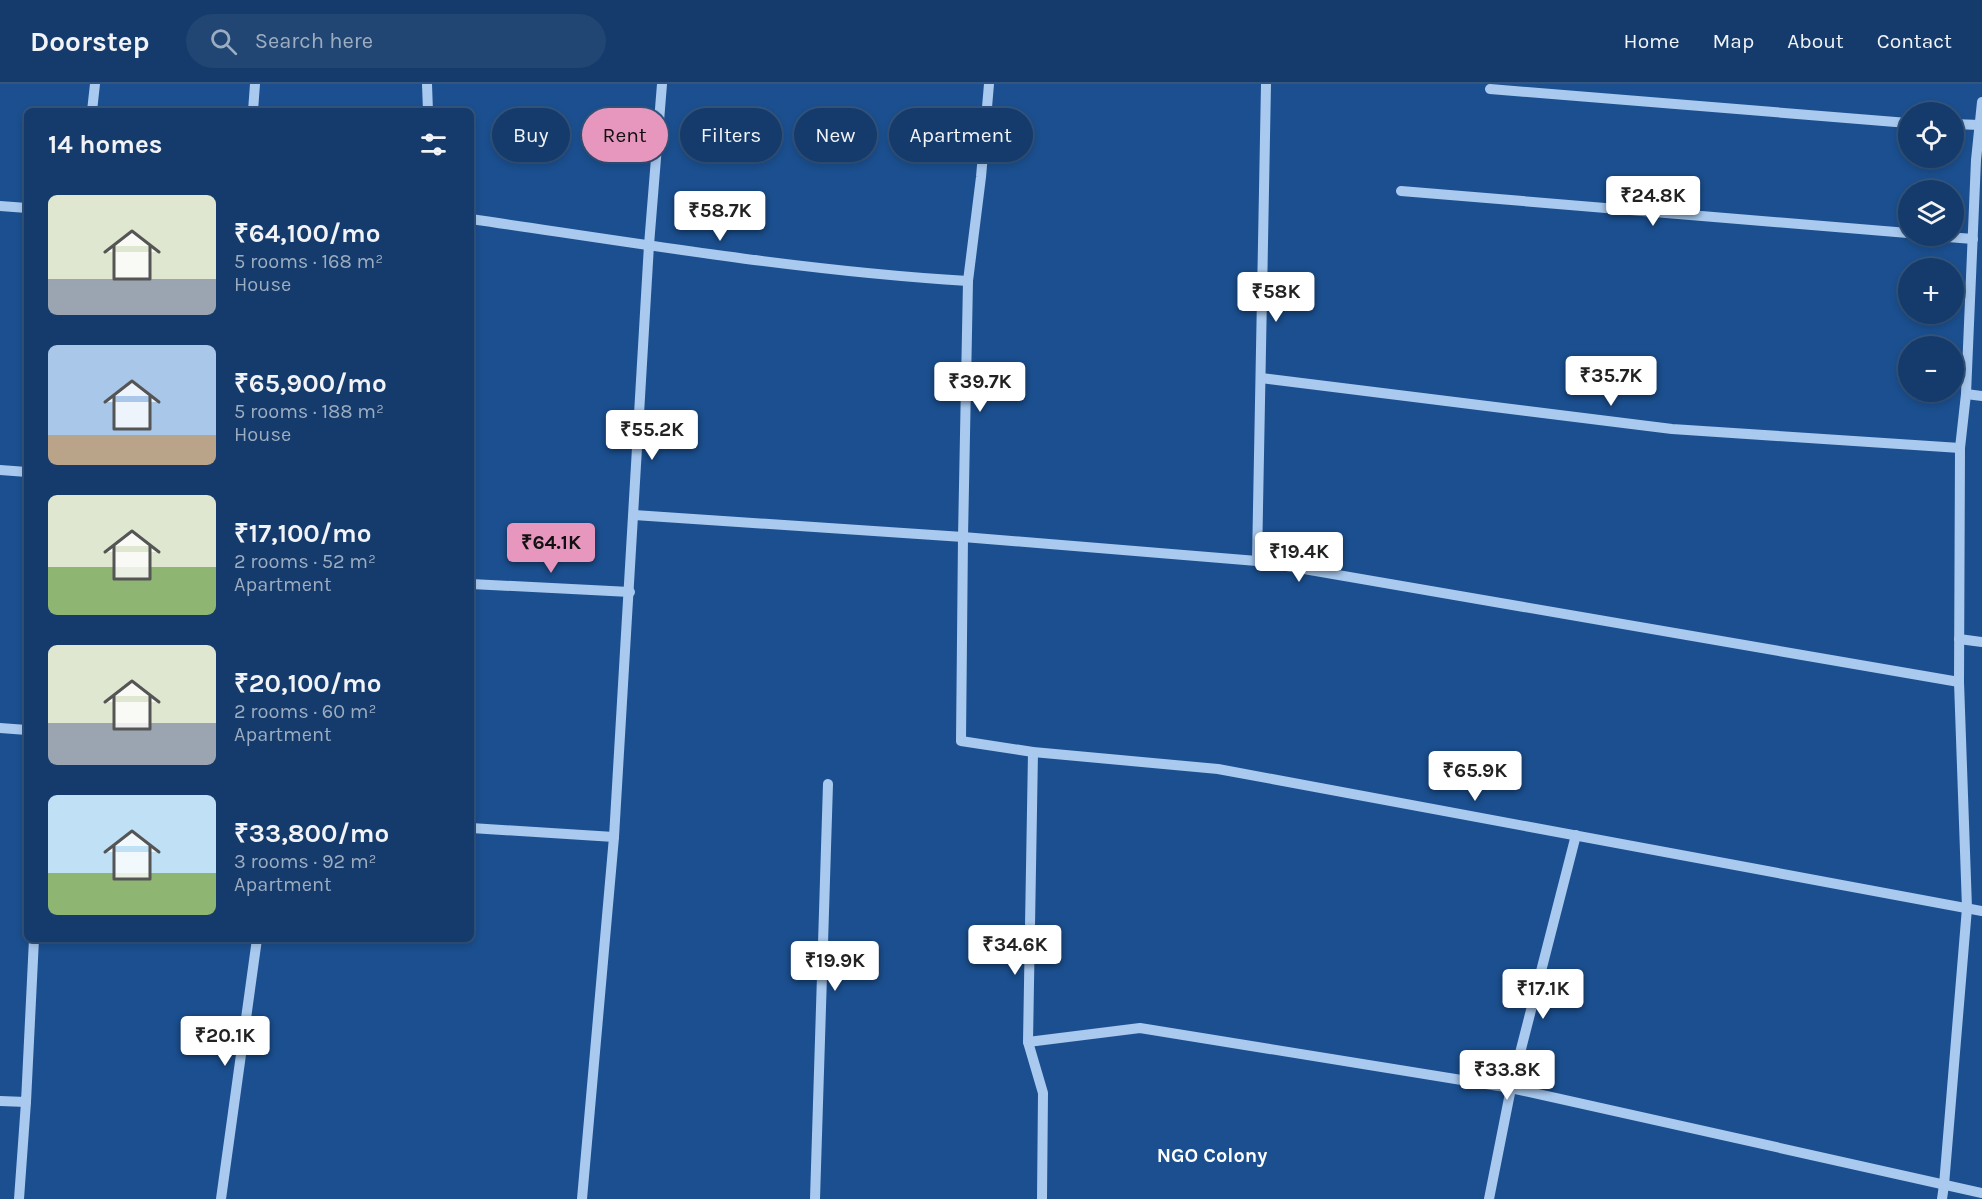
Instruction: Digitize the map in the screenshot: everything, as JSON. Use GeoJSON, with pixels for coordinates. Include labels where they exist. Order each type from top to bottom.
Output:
{"type":"FeatureCollection","features":[{"type":"Feature","properties":{"kind":"street"},"geometry":{"type":"LineString","coordinates":[[92,108],[95,84]]}},
{"type":"Feature","properties":{"kind":"street"},"geometry":{"type":"LineString","coordinates":[[253,108],[255,84]]}},
{"type":"Feature","properties":{"kind":"street"},"geometry":{"type":"LineString","coordinates":[[427,84],[428,108]]}},
{"type":"Feature","properties":{"kind":"street"},"geometry":{"type":"LineString","coordinates":[[582,1199],[614,837],[649,245],[662,84]]}},
{"type":"Feature","properties":{"kind":"street"},"geometry":{"type":"LineString","coordinates":[[989,84],[981,177],[968,281],[961,741],[1033,752],[1218,769],[1982,911]]}},
{"type":"Feature","properties":{"kind":"street"},"geometry":{"type":"LineString","coordinates":[[1257,561],[1266,84]]}},
{"type":"Feature","properties":{"kind":"street"},"geometry":{"type":"LineString","coordinates":[[1490,89],[1898,122]]}},
{"type":"Feature","properties":{"kind":"street"},"geometry":{"type":"LineString","coordinates":[[1942,1199],[1967,908],[1959,682],[1960,448],[1966,394],[1982,102]]}},
{"type":"Feature","properties":{"kind":"street"},"geometry":{"type":"LineString","coordinates":[[1964,124],[1980,124]]}},
{"type":"Feature","properties":{"kind":"street"},"geometry":{"type":"LineString","coordinates":[[1401,191],[1898,232]]}},
{"type":"Feature","properties":{"kind":"street"},"geometry":{"type":"LineString","coordinates":[[0,206],[24,208]]}},
{"type":"Feature","properties":{"kind":"street"},"geometry":{"type":"LineString","coordinates":[[474,219],[718,256],[892,277],[968,281]]}},
{"type":"Feature","properties":{"kind":"street"},"geometry":{"type":"LineString","coordinates":[[1964,238],[1973,239]]}},
{"type":"Feature","properties":{"kind":"street"},"geometry":{"type":"LineString","coordinates":[[1261,378],[1672,429],[1960,448]]}},
{"type":"Feature","properties":{"kind":"street"},"geometry":{"type":"LineString","coordinates":[[1966,394],[1982,396]]}},
{"type":"Feature","properties":{"kind":"street"},"geometry":{"type":"LineString","coordinates":[[0,470],[24,472]]}},
{"type":"Feature","properties":{"kind":"street"},"geometry":{"type":"LineString","coordinates":[[634,515],[963,537],[1257,561],[1959,682]]}},
{"type":"Feature","properties":{"kind":"street"},"geometry":{"type":"LineString","coordinates":[[474,584],[630,592]]}},
{"type":"Feature","properties":{"kind":"street"},"geometry":{"type":"LineString","coordinates":[[1959,639],[1982,642]]}},
{"type":"Feature","properties":{"kind":"street"},"geometry":{"type":"LineString","coordinates":[[0,728],[24,730]]}},
{"type":"Feature","properties":{"kind":"street"},"geometry":{"type":"LineString","coordinates":[[1033,752],[1028,1042],[1043,1093],[1042,1199]]}},
{"type":"Feature","properties":{"kind":"street"},"geometry":{"type":"LineString","coordinates":[[815,1199],[828,784]]}},
{"type":"Feature","properties":{"kind":"street"},"geometry":{"type":"LineString","coordinates":[[474,828],[614,837]]}},
{"type":"Feature","properties":{"kind":"street"},"geometry":{"type":"LineString","coordinates":[[1489,1199],[1511,1088],[1576,836]]}},
{"type":"Feature","properties":{"kind":"street"},"geometry":{"type":"LineString","coordinates":[[19,1199],[34,942]]}},
{"type":"Feature","properties":{"kind":"street"},"geometry":{"type":"LineString","coordinates":[[221,1199],[257,942]]}},
{"type":"Feature","properties":{"kind":"street"},"geometry":{"type":"LineString","coordinates":[[1028,1042],[1140,1028],[1511,1088],[1982,1193]]}},
{"type":"Feature","properties":{"kind":"street"},"geometry":{"type":"LineString","coordinates":[[0,1101],[26,1102]]}},
{"type":"Feature","properties":{"kind":"district","name":"NGO Colony"},"geometry":{"type":"Point","coordinates":[1212,1155]}}]}
